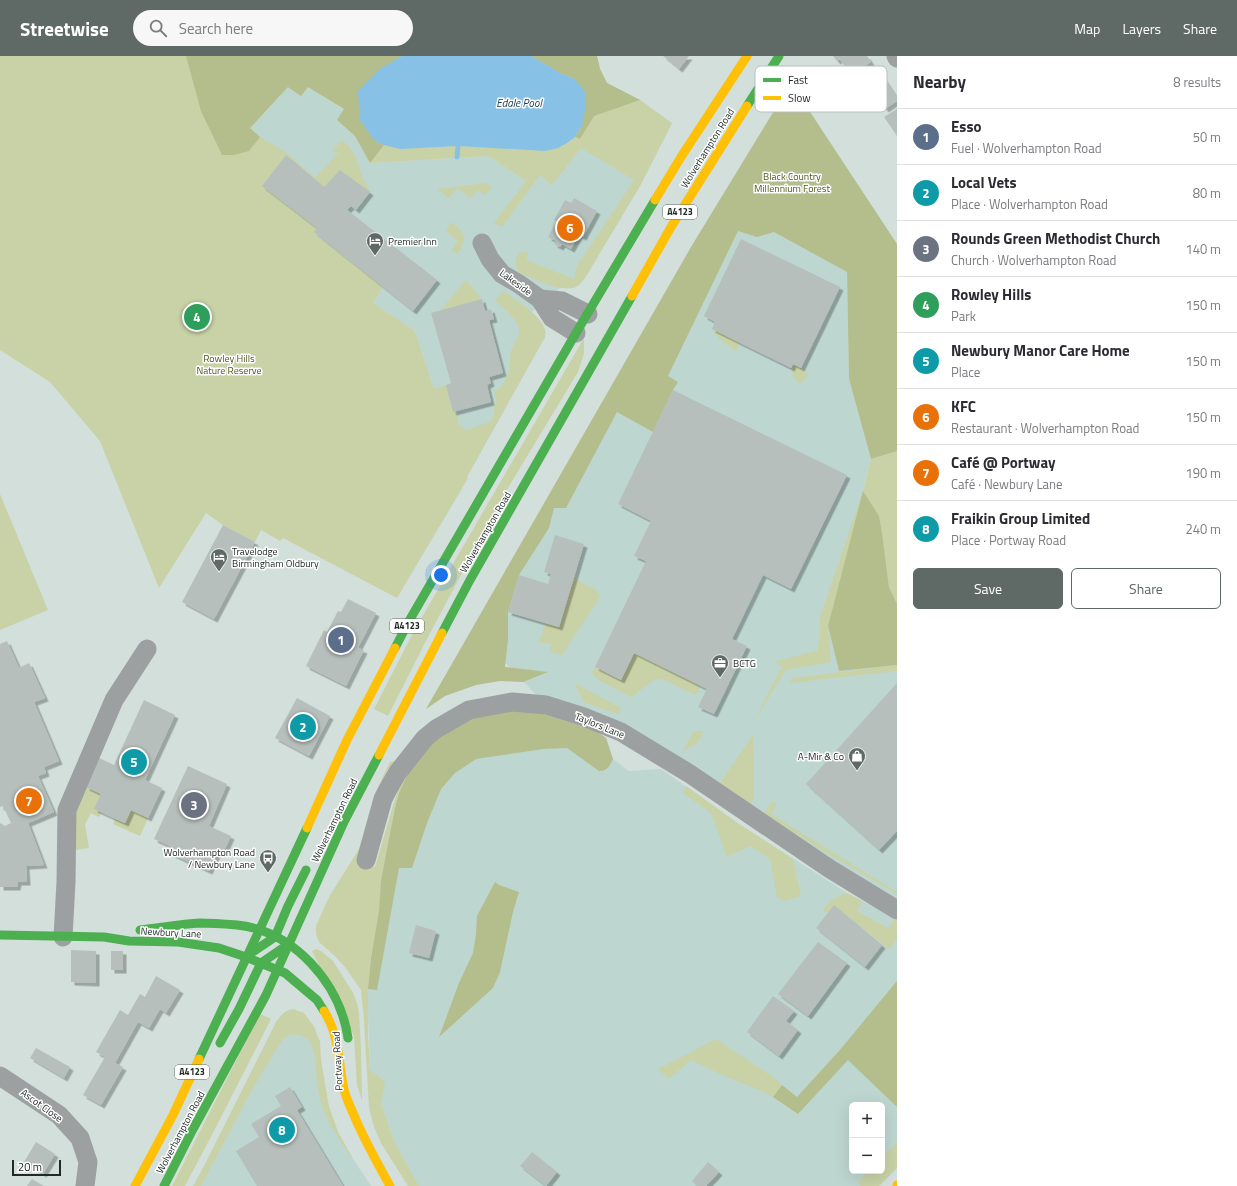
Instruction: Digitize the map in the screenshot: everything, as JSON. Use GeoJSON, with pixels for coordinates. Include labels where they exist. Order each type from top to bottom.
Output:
{"type":"FeatureCollection","features":[{"type":"Feature","properties":{"kind":"main road","name":"Wolverhampton Road"},"geometry":{"type":"LineString","coordinates":[[135,1186],[173,1115],[347,740],[409,622],[576,333],[592,319],[681,157],[747,56]]}},
{"type":"Feature","properties":{"kind":"main road","name":"Wolverhampton Road"},"geometry":{"type":"LineString","coordinates":[[773,66],[779,56]]}},
{"type":"Feature","properties":{"kind":"main road","name":"Wolverhampton Road"},"geometry":{"type":"LineString","coordinates":[[164,1186],[192,1131],[266,995],[344,822],[470,580],[671,227],[755,94]]}},
{"type":"Feature","properties":{"kind":"main road"},"geometry":{"type":"LineString","coordinates":[[654,240],[671,227]]}},
{"type":"Feature","properties":{"kind":"main road"},"geometry":{"type":"LineString","coordinates":[[589,371],[594,343]]}},
{"type":"Feature","properties":{"kind":"main road"},"geometry":{"type":"LineString","coordinates":[[361,768],[378,755]]}},
{"type":"Feature","properties":{"kind":"main road"},"geometry":{"type":"LineString","coordinates":[[246,957],[275,937],[288,906],[309,864]]}},
{"type":"Feature","properties":{"kind":"main road","name":"Newbury Lane"},"geometry":{"type":"LineString","coordinates":[[104,937],[130,932],[201,924],[238,925],[260,930]]}},
{"type":"Feature","properties":{"kind":"main road","name":"Portway Road"},"geometry":{"type":"LineString","coordinates":[[260,930],[289,944],[308,960],[322,976],[338,1002],[346,1024],[349,1048]]}},
{"type":"Feature","properties":{"kind":"main road","name":"Newbury Lane"},"geometry":{"type":"LineString","coordinates":[[0,935],[104,937],[129,941],[178,942],[202,945],[219,948],[278,969],[300,986]]}},
{"type":"Feature","properties":{"kind":"main road"},"geometry":{"type":"LineString","coordinates":[[218,1048],[261,963],[289,944]]}},
{"type":"Feature","properties":{"kind":"main road"},"geometry":{"type":"LineString","coordinates":[[290,987],[300,986]]}},
{"type":"Feature","properties":{"kind":"main road","name":"Portway Road"},"geometry":{"type":"LineString","coordinates":[[300,986],[317,1000],[328,1017],[339,1051],[344,1089],[351,1110],[369,1149],[390,1186]]}},
{"type":"Feature","properties":{"kind":"main road"},"geometry":{"type":"LineString","coordinates":[[266,995],[277,990]]}},
{"type":"Feature","properties":{"kind":"main road","name":"Portway Road"},"geometry":{"type":"LineString","coordinates":[[350,1067],[349,1086],[351,1110]]}},
{"type":"Feature","properties":{"kind":"main road"},"geometry":{"type":"LineString","coordinates":[[173,1115],[196,1087]]}},
{"type":"Feature","properties":{"kind":"street","name":"Lakeside"},"geometry":{"type":"LineString","coordinates":[[482,243],[490,259],[502,274],[540,299],[552,318],[576,333]]}},
{"type":"Feature","properties":{"kind":"street","name":"Lakeside"},"geometry":{"type":"LineString","coordinates":[[540,299],[562,301],[592,319]]}},
{"type":"Feature","properties":{"kind":"street"},"geometry":{"type":"LineString","coordinates":[[63,937],[66,882],[67,810],[114,700],[147,649]]}},
{"type":"Feature","properties":{"kind":"street","name":"Taylors Lane"},"geometry":{"type":"LineString","coordinates":[[366,860],[388,789],[398,772],[425,738],[436,729],[469,710],[512,702],[546,705],[621,732],[690,774],[830,869],[897,910]]}},
{"type":"Feature","properties":{"kind":"street","name":"Ascot Close"},"geometry":{"type":"LineString","coordinates":[[0,1076],[59,1115],[80,1138],[88,1162],[85,1186]]}},
{"type":"Feature","properties":{"kind":"shaded area"},"geometry":{"type":"Polygon","coordinates":[[[308,86],[344,110],[337,120],[355,136],[370,163],[488,156],[526,181],[545,155],[672,123],[640,186],[585,278],[579,285],[573,288],[560,288],[532,312],[540,321],[545,330],[545,337],[468,475],[434,389],[415,331],[373,303],[252,183],[250,129],[288,87],[308,86]]]}},
{"type":"Feature","properties":{"kind":"shaded area"},"geometry":{"type":"Polygon","coordinates":[[[724,193],[847,272],[849,379],[871,459],[828,626],[839,671],[897,665],[897,909],[690,774],[546,705],[491,648],[518,561],[724,193]]]}},
{"type":"Feature","properties":{"kind":"shaded area"},"geometry":{"type":"Polygon","coordinates":[[[606,738],[613,759],[629,771],[661,769],[739,824],[847,893],[897,918],[897,1168],[879,1186],[409,1186],[370,1070],[368,989],[381,880],[395,808],[417,757],[606,738]]]}},
{"type":"Feature","properties":{"kind":"shaded area"},"geometry":{"type":"Polygon","coordinates":[[[292,1017],[312,1034],[329,1107],[338,1132],[353,1159],[371,1186],[193,1186],[236,1108],[292,1017]]]}},
{"type":"Feature","properties":{"kind":"green space","name":"Rowley Hills Nature Reserve"},"geometry":{"type":"Polygon","coordinates":[[[0,56],[597,56],[600,69],[607,83],[640,100],[672,123],[640,186],[585,278],[577,287],[560,288],[518,272],[516,262],[519,253],[529,253],[526,260],[574,279],[577,266],[634,180],[581,148],[552,185],[540,175],[502,227],[494,223],[526,181],[488,156],[370,163],[355,136],[337,120],[344,109],[308,87],[301,96],[287,87],[250,129],[260,137],[287,153],[315,178],[338,153],[333,150],[342,140],[354,154],[370,192],[340,170],[324,187],[286,155],[262,186],[317,228],[314,233],[383,287],[373,303],[415,331],[434,389],[446,385],[456,411],[458,423],[466,430],[490,422],[495,412],[493,404],[497,403],[494,391],[504,383],[507,376],[511,351],[518,337],[519,331],[515,320],[495,300],[504,291],[534,314],[543,325],[545,337],[468,475],[467,480],[397,598],[283,538],[280,541],[261,530],[255,542],[223,525],[206,513],[159,588],[100,441],[50,382],[0,350],[0,56]]]}},
{"type":"Feature","properties":{"kind":"green space"},"geometry":{"type":"Polygon","coordinates":[[[186,56],[401,56],[375,141],[384,145],[370,163],[355,136],[337,120],[344,109],[308,87],[301,96],[288,87],[250,128],[260,137],[249,151],[234,155],[222,155],[201,111],[186,56]]]}},
{"type":"Feature","properties":{"kind":"green space"},"geometry":{"type":"Polygon","coordinates":[[[531,56],[597,56],[600,69],[607,83],[640,100],[594,116],[580,139],[575,137],[582,126],[575,79],[562,74],[531,56]]]}},
{"type":"Feature","properties":{"kind":"green space","name":"Black Country Millennium Forest"},"geometry":{"type":"Polygon","coordinates":[[[773,112],[810,112],[897,244],[897,451],[871,459],[849,379],[847,272],[774,232],[757,237],[738,231],[668,376],[678,382],[653,432],[617,412],[566,508],[554,508],[549,528],[519,575],[508,612],[508,639],[505,667],[548,672],[523,682],[500,681],[476,685],[445,696],[426,709],[691,247],[773,112]]]}},
{"type":"Feature","properties":{"kind":"green space"},"geometry":{"type":"Polygon","coordinates":[[[486,183],[492,188],[485,195],[477,190],[470,198],[457,188],[449,198],[437,189],[486,183]]]}},
{"type":"Feature","properties":{"kind":"green space"},"geometry":{"type":"Polygon","coordinates":[[[451,222],[460,230],[464,237],[463,245],[457,254],[451,250],[458,242],[446,230],[451,222]]]}},
{"type":"Feature","properties":{"kind":"green space"},"geometry":{"type":"Polygon","coordinates":[[[466,280],[482,299],[440,311],[466,280]]]}},
{"type":"Feature","properties":{"kind":"green space"},"geometry":{"type":"Polygon","coordinates":[[[712,329],[740,343],[736,351],[719,339],[712,329]]]}},
{"type":"Feature","properties":{"kind":"green space"},"geometry":{"type":"Polygon","coordinates":[[[584,338],[584,354],[578,372],[503,496],[388,716],[374,709],[414,631],[584,338]]]}},
{"type":"Feature","properties":{"kind":"green space"},"geometry":{"type":"Polygon","coordinates":[[[793,364],[801,368],[809,375],[799,384],[792,372],[793,364]]]}},
{"type":"Feature","properties":{"kind":"green space"},"geometry":{"type":"Polygon","coordinates":[[[897,451],[897,604],[889,587],[879,516],[863,492],[828,626],[831,662],[786,670],[753,723],[782,666],[774,662],[818,650],[820,617],[863,491],[871,459],[897,451]]]}},
{"type":"Feature","properties":{"kind":"green space"},"geometry":{"type":"Polygon","coordinates":[[[863,491],[879,516],[889,587],[897,604],[897,665],[839,671],[828,626],[863,491]]]}},
{"type":"Feature","properties":{"kind":"green space"},"geometry":{"type":"Polygon","coordinates":[[[0,494],[48,610],[0,630],[0,494]]]}},
{"type":"Feature","properties":{"kind":"green space"},"geometry":{"type":"Polygon","coordinates":[[[574,578],[596,590],[600,597],[562,655],[550,652],[551,644],[539,642],[546,623],[559,627],[574,578]]]}},
{"type":"Feature","properties":{"kind":"green space"},"geometry":{"type":"Polygon","coordinates":[[[634,653],[701,686],[696,695],[662,679],[654,680],[631,697],[597,679],[592,672],[595,667],[621,680],[634,653]]]}},
{"type":"Feature","properties":{"kind":"green space"},"geometry":{"type":"Polygon","coordinates":[[[897,665],[897,671],[789,683],[793,678],[897,665]]]}},
{"type":"Feature","properties":{"kind":"green space"},"geometry":{"type":"Polygon","coordinates":[[[574,683],[621,708],[619,714],[585,703],[574,683]]]}},
{"type":"Feature","properties":{"kind":"green space"},"geometry":{"type":"Polygon","coordinates":[[[508,710],[531,710],[596,731],[606,738],[613,759],[608,768],[599,771],[567,748],[543,749],[476,759],[455,773],[441,789],[427,823],[412,868],[399,868],[377,990],[368,989],[371,958],[379,911],[381,880],[395,808],[399,793],[408,773],[435,738],[472,717],[508,710]]]}},
{"type":"Feature","properties":{"kind":"green space"},"geometry":{"type":"Polygon","coordinates":[[[694,731],[705,731],[696,744],[683,751],[694,731]]]}},
{"type":"Feature","properties":{"kind":"green space"},"geometry":{"type":"Polygon","coordinates":[[[753,735],[754,792],[751,804],[720,783],[753,735]]]}},
{"type":"Feature","properties":{"kind":"green space"},"geometry":{"type":"Polygon","coordinates":[[[399,761],[360,863],[375,867],[397,792],[408,773],[399,793],[395,808],[381,880],[379,911],[371,958],[368,989],[368,1035],[370,1070],[385,1082],[381,1103],[394,1141],[419,1186],[408,1186],[381,1143],[374,1127],[369,1108],[361,990],[345,967],[319,942],[316,934],[316,926],[329,897],[366,835],[382,778],[390,762],[399,761]]]}},
{"type":"Feature","properties":{"kind":"green space"},"geometry":{"type":"Polygon","coordinates":[[[82,785],[101,794],[102,812],[99,817],[91,813],[85,824],[89,848],[76,850],[72,807],[82,785]]]}},
{"type":"Feature","properties":{"kind":"green space"},"geometry":{"type":"Polygon","coordinates":[[[686,786],[739,824],[793,859],[801,896],[784,901],[777,897],[770,859],[750,846],[727,857],[711,813],[683,793],[686,786]]]}},
{"type":"Feature","properties":{"kind":"green space"},"geometry":{"type":"Polygon","coordinates":[[[772,802],[777,804],[771,814],[897,892],[897,894],[825,852],[764,813],[772,802]]]}},
{"type":"Feature","properties":{"kind":"green space"},"geometry":{"type":"Polygon","coordinates":[[[131,810],[148,818],[140,836],[113,824],[115,819],[125,823],[131,810]]]}},
{"type":"Feature","properties":{"kind":"green space"},"geometry":{"type":"Polygon","coordinates":[[[495,882],[499,885],[519,892],[513,912],[500,972],[493,988],[439,1037],[459,983],[473,953],[477,916],[495,882]]]}},
{"type":"Feature","properties":{"kind":"green space"},"geometry":{"type":"Polygon","coordinates":[[[847,893],[862,901],[857,911],[888,928],[896,917],[897,918],[897,939],[889,949],[834,905],[828,913],[823,910],[834,899],[847,893]]]}},
{"type":"Feature","properties":{"kind":"green space"},"geometry":{"type":"Polygon","coordinates":[[[316,949],[321,951],[333,961],[353,993],[357,1003],[361,1050],[362,1100],[357,1085],[354,1036],[312,951],[316,949]]]}},
{"type":"Feature","properties":{"kind":"green space"},"geometry":{"type":"Polygon","coordinates":[[[897,981],[897,1107],[848,1060],[798,1114],[773,1097],[782,1085],[797,1097],[839,1051],[897,981]]]}},
{"type":"Feature","properties":{"kind":"green space"},"geometry":{"type":"Polygon","coordinates":[[[293,1009],[304,1013],[315,1028],[320,1041],[321,1060],[329,1107],[338,1132],[353,1159],[331,1126],[323,1108],[318,1089],[315,1060],[311,1044],[305,1037],[295,1034],[283,1039],[244,1105],[201,1186],[194,1186],[276,1022],[283,1014],[293,1009]]]}},
{"type":"Feature","properties":{"kind":"green space"},"geometry":{"type":"Polygon","coordinates":[[[260,1014],[271,1019],[215,1129],[185,1186],[172,1186],[260,1014]]]}},
{"type":"Feature","properties":{"kind":"green space"},"geometry":{"type":"Polygon","coordinates":[[[716,1039],[773,1077],[782,1085],[773,1097],[691,1060],[669,1079],[658,1069],[716,1039]]]}},
{"type":"Feature","properties":{"kind":"green space"},"geometry":{"type":"Polygon","coordinates":[[[897,1142],[897,1168],[879,1186],[861,1186],[858,1183],[866,1174],[885,1174],[885,1155],[897,1142]]]}},
{"type":"Feature","properties":{"kind":"water","name":"Edale Pool"},"geometry":{"type":"Polygon","coordinates":[[[402,56],[531,56],[562,74],[575,79],[585,92],[586,104],[582,126],[575,137],[567,143],[558,148],[545,151],[458,146],[400,149],[384,145],[375,141],[360,120],[358,91],[380,69],[402,56]]]}},
{"type":"Feature","properties":{"kind":"building"},"geometry":{"type":"Polygon","coordinates":[[[663,56],[689,56],[679,69],[663,56]]]}},
{"type":"Feature","properties":{"kind":"building"},"geometry":{"type":"Polygon","coordinates":[[[833,56],[867,56],[871,62],[865,66],[844,66],[840,59],[837,61],[833,56]]]}},
{"type":"Feature","properties":{"kind":"building"},"geometry":{"type":"Polygon","coordinates":[[[887,83],[897,98],[897,101],[887,108],[887,83]]]}},
{"type":"Feature","properties":{"kind":"building"},"geometry":{"type":"Polygon","coordinates":[[[897,109],[897,136],[884,117],[897,109]]]}},
{"type":"Feature","properties":{"kind":"building","name":"Premier Inn"},"geometry":{"type":"Polygon","coordinates":[[[286,155],[324,187],[340,170],[370,192],[356,210],[351,206],[347,210],[437,280],[413,311],[314,232],[317,228],[262,186],[286,155]]]}},
{"type":"Feature","properties":{"kind":"building"},"geometry":{"type":"Polygon","coordinates":[[[574,198],[597,211],[583,237],[579,235],[571,249],[562,244],[560,247],[554,244],[556,241],[548,237],[557,221],[554,220],[565,200],[571,203],[574,198]]]}},
{"type":"Feature","properties":{"kind":"building"},"geometry":{"type":"Polygon","coordinates":[[[741,239],[840,287],[801,368],[793,364],[791,368],[712,329],[715,322],[704,316],[741,239]]]}},
{"type":"Feature","properties":{"kind":"building"},"geometry":{"type":"Polygon","coordinates":[[[482,299],[485,311],[491,309],[494,319],[489,320],[503,373],[489,377],[491,383],[487,385],[491,402],[453,412],[446,385],[451,383],[431,313],[482,299]]]}},
{"type":"Feature","properties":{"kind":"building"},"geometry":{"type":"Polygon","coordinates":[[[673,390],[847,475],[791,589],[763,575],[732,639],[747,646],[714,714],[698,707],[707,689],[634,653],[621,680],[595,667],[646,561],[634,556],[651,521],[618,504],[673,390]]]}},
{"type":"Feature","properties":{"kind":"building","name":"Travelodge Birmingham Oldbury"},"geometry":{"type":"Polygon","coordinates":[[[223,525],[255,542],[214,619],[182,602],[223,525]]]}},
{"type":"Feature","properties":{"kind":"building"},"geometry":{"type":"Polygon","coordinates":[[[555,535],[584,544],[559,627],[508,612],[519,575],[548,584],[551,574],[544,572],[555,535]]]}},
{"type":"Feature","properties":{"kind":"building"},"geometry":{"type":"Polygon","coordinates":[[[348,599],[376,613],[358,648],[364,650],[346,686],[306,666],[324,630],[327,632],[338,611],[341,612],[348,599]]]}},
{"type":"Feature","properties":{"kind":"building"},"geometry":{"type":"Polygon","coordinates":[[[7,641],[19,668],[29,663],[45,698],[34,702],[59,761],[44,767],[46,773],[38,776],[54,812],[28,823],[44,865],[26,866],[27,882],[18,882],[17,887],[0,887],[0,823],[5,826],[11,823],[3,806],[0,807],[0,644],[7,641]]]}},
{"type":"Feature","properties":{"kind":"building","name":"A-Mir & Co"},"geometry":{"type":"Polygon","coordinates":[[[897,683],[897,831],[879,850],[806,784],[897,683]]]}},
{"type":"Feature","properties":{"kind":"building"},"geometry":{"type":"Polygon","coordinates":[[[297,698],[330,716],[309,756],[275,738],[297,698]]]}},
{"type":"Feature","properties":{"kind":"building"},"geometry":{"type":"Polygon","coordinates":[[[144,700],[175,715],[145,780],[162,788],[148,818],[131,810],[125,823],[94,809],[101,794],[86,787],[99,758],[114,765],[144,700]]]}},
{"type":"Feature","properties":{"kind":"building"},"geometry":{"type":"Polygon","coordinates":[[[188,766],[227,784],[209,826],[231,836],[224,851],[219,849],[209,871],[167,852],[170,846],[154,839],[188,766]]]}},
{"type":"Feature","properties":{"kind":"building"},"geometry":{"type":"Polygon","coordinates":[[[834,905],[882,945],[865,967],[816,928],[834,905]]]}},
{"type":"Feature","properties":{"kind":"building"},"geometry":{"type":"Polygon","coordinates":[[[416,925],[436,931],[429,958],[409,953],[416,925]]]}},
{"type":"Feature","properties":{"kind":"building"},"geometry":{"type":"Polygon","coordinates":[[[818,942],[847,963],[808,1016],[778,994],[818,942]]]}},
{"type":"Feature","properties":{"kind":"building"},"geometry":{"type":"Polygon","coordinates":[[[71,950],[96,951],[96,983],[71,982],[71,950]]]}},
{"type":"Feature","properties":{"kind":"building"},"geometry":{"type":"Polygon","coordinates":[[[111,951],[123,951],[123,970],[111,970],[111,951]]]}},
{"type":"Feature","properties":{"kind":"building"},"geometry":{"type":"Polygon","coordinates":[[[156,976],[180,990],[166,1013],[160,1009],[149,1028],[138,1022],[115,1063],[123,1067],[101,1105],[83,1095],[105,1057],[96,1052],[120,1010],[128,1015],[140,994],[145,997],[156,976]]]}},
{"type":"Feature","properties":{"kind":"building"},"geometry":{"type":"Polygon","coordinates":[[[773,996],[794,1011],[786,1021],[798,1030],[779,1056],[747,1032],[773,996]]]}},
{"type":"Feature","properties":{"kind":"building"},"geometry":{"type":"Polygon","coordinates":[[[36,1048],[70,1067],[64,1078],[30,1058],[36,1048]]]}},
{"type":"Feature","properties":{"kind":"building"},"geometry":{"type":"Polygon","coordinates":[[[290,1087],[302,1107],[297,1110],[343,1186],[257,1186],[236,1151],[259,1137],[251,1124],[281,1106],[275,1096],[290,1087]]]}},
{"type":"Feature","properties":{"kind":"building"},"geometry":{"type":"Polygon","coordinates":[[[36,1142],[55,1154],[43,1174],[24,1162],[36,1142]]]}},
{"type":"Feature","properties":{"kind":"building"},"geometry":{"type":"Polygon","coordinates":[[[532,1152],[557,1172],[546,1186],[520,1166],[532,1152]]]}},
{"type":"Feature","properties":{"kind":"building"},"geometry":{"type":"Polygon","coordinates":[[[708,1162],[719,1172],[706,1186],[697,1186],[692,1181],[708,1162]]]}},
{"type":"Feature","properties":{"kind":"building"},"geometry":{"type":"Polygon","coordinates":[[[32,1179],[44,1186],[27,1186],[32,1179]]]}},
{"type":"Feature","properties":{"kind":"waterway"},"geometry":{"type":"LineString","coordinates":[[457,157],[458,146]]}},
{"type":"Feature","properties":{"kind":"traffic: fast"},"geometry":{"type":"LineString","coordinates":[[773,66],[779,56]]}},
{"type":"Feature","properties":{"kind":"traffic: fast"},"geometry":{"type":"LineString","coordinates":[[747,106],[755,94]]}},
{"type":"Feature","properties":{"kind":"traffic: fast"},"geometry":{"type":"LineString","coordinates":[[395,648],[409,621],[576,333],[655,200]]}},
{"type":"Feature","properties":{"kind":"traffic: fast"},"geometry":{"type":"LineString","coordinates":[[442,633],[470,580],[632,296]]}},
{"type":"Feature","properties":{"kind":"traffic: fast"},"geometry":{"type":"LineString","coordinates":[[164,1186],[192,1131],[266,995],[344,822],[379,755]]}},
{"type":"Feature","properties":{"kind":"traffic: fast"},"geometry":{"type":"LineString","coordinates":[[199,1059],[307,828]]}},
{"type":"Feature","properties":{"kind":"traffic: fast"},"geometry":{"type":"LineString","coordinates":[[248,955],[275,937],[288,906],[306,870]]}},
{"type":"Feature","properties":{"kind":"traffic: fast"},"geometry":{"type":"LineString","coordinates":[[140,930],[200,923],[214,923],[258,929],[277,937],[295,949],[311,963],[324,980],[335,998],[343,1018],[348,1038]]}},
{"type":"Feature","properties":{"kind":"traffic: fast"},"geometry":{"type":"LineString","coordinates":[[0,935],[104,937],[129,941],[178,942],[219,948],[285,973],[317,1000],[324,1011]]}},
{"type":"Feature","properties":{"kind":"traffic: fast"},"geometry":{"type":"LineString","coordinates":[[220,1043],[239,1009],[261,963],[283,948]]}},
{"type":"Feature","properties":{"kind":"traffic: slow"},"geometry":{"type":"LineString","coordinates":[[655,200],[681,157],[747,56]]}},
{"type":"Feature","properties":{"kind":"traffic: slow"},"geometry":{"type":"LineString","coordinates":[[632,296],[671,227],[747,106]]}},
{"type":"Feature","properties":{"kind":"traffic: slow"},"geometry":{"type":"LineString","coordinates":[[379,755],[442,633]]}},
{"type":"Feature","properties":{"kind":"traffic: slow"},"geometry":{"type":"LineString","coordinates":[[307,828],[347,740],[395,648]]}},
{"type":"Feature","properties":{"kind":"traffic: slow"},"geometry":{"type":"LineString","coordinates":[[324,1011],[336,1040],[342,1079],[348,1101],[364,1137],[390,1186]]}},
{"type":"Feature","properties":{"kind":"traffic: slow"},"geometry":{"type":"LineString","coordinates":[[135,1186],[173,1115],[199,1059]]}},
{"type":"Feature","properties":{"kind":"place","name":"KFC"},"geometry":{"type":"Point","coordinates":[570,228]}},
{"type":"Feature","properties":{"kind":"place","name":"Premier Inn"},"geometry":{"type":"Point","coordinates":[375,256]}},
{"type":"Feature","properties":{"kind":"place","name":"Rowley Hills"},"geometry":{"type":"Point","coordinates":[197,317]}},
{"type":"Feature","properties":{"kind":"place","name":"Travelodge Birmingham Oldbury"},"geometry":{"type":"Point","coordinates":[219,572]}},
{"type":"Feature","properties":{"kind":"place","name":"Esso"},"geometry":{"type":"Point","coordinates":[341,640]}},
{"type":"Feature","properties":{"kind":"place","name":"BCTG"},"geometry":{"type":"Point","coordinates":[720,678]}},
{"type":"Feature","properties":{"kind":"place","name":"Local Vets"},"geometry":{"type":"Point","coordinates":[303,727]}},
{"type":"Feature","properties":{"kind":"place","name":"Newbury Manor Care Home"},"geometry":{"type":"Point","coordinates":[134,762]}},
{"type":"Feature","properties":{"kind":"place","name":"A-Mir & Co"},"geometry":{"type":"Point","coordinates":[857,771]}},
{"type":"Feature","properties":{"kind":"place","name":"Café @ Portway"},"geometry":{"type":"Point","coordinates":[29,801]}},
{"type":"Feature","properties":{"kind":"place","name":"Rounds Green Methodist Church"},"geometry":{"type":"Point","coordinates":[194,805]}},
{"type":"Feature","properties":{"kind":"place","name":"Wolverhampton Road / Newbury Lane"},"geometry":{"type":"Point","coordinates":[268,873]}},
{"type":"Feature","properties":{"kind":"place","name":"Fraikin Group Limited"},"geometry":{"type":"Point","coordinates":[282,1130]}}]}
